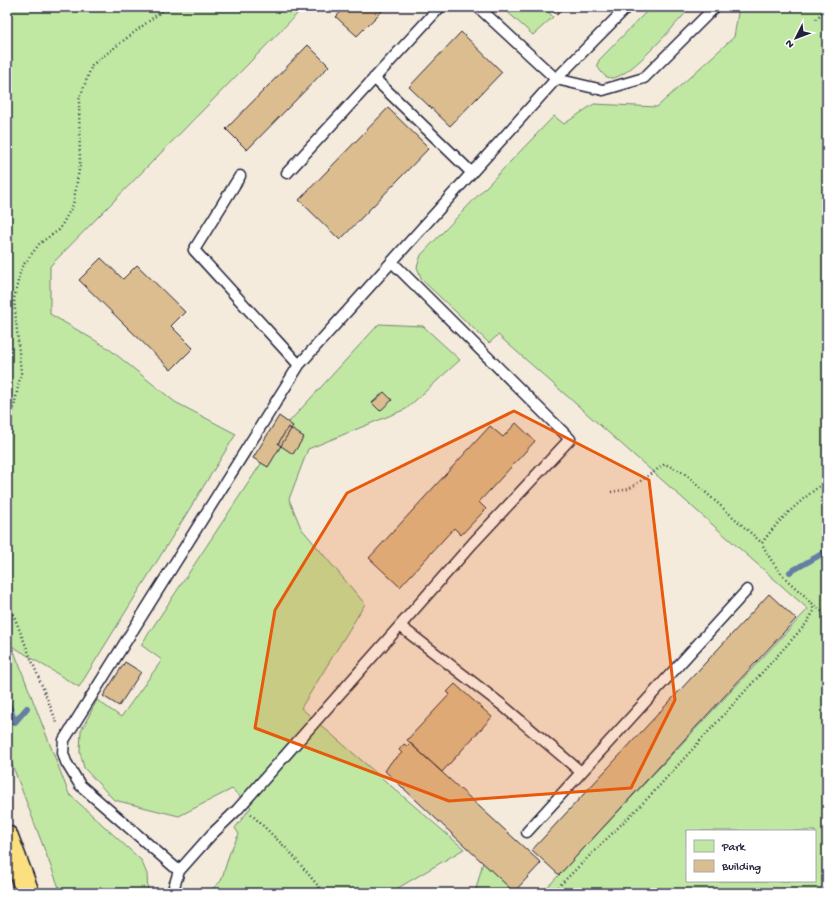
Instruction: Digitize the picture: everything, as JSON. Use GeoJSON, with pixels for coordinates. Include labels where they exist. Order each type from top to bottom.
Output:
{"type":"FeatureCollection","features":[{"type":"Feature","properties":{"kind":"highway"},"geometry":{"type":"LineString","coordinates":[[7,837],[28,893]]}},
{"type":"Feature","properties":{"kind":"lane"},"geometry":{"type":"LineString","coordinates":[[287,172],[440,7]]}},
{"type":"Feature","properties":{"kind":"lane"},"geometry":{"type":"LineString","coordinates":[[478,7],[556,79],[603,90],[644,78],[716,7]]}},
{"type":"Feature","properties":{"kind":"lane"},"geometry":{"type":"LineString","coordinates":[[616,18],[618,7]]}},
{"type":"Feature","properties":{"kind":"lane"},"geometry":{"type":"LineString","coordinates":[[179,872],[80,785],[66,762],[63,753],[64,740],[299,365],[556,79],[627,7]]}},
{"type":"Feature","properties":{"kind":"lane"},"geometry":{"type":"LineString","coordinates":[[374,78],[472,173]]}},
{"type":"Feature","properties":{"kind":"lane"},"geometry":{"type":"LineString","coordinates":[[240,176],[194,250],[299,365]]}},
{"type":"Feature","properties":{"kind":"lane"},"geometry":{"type":"LineString","coordinates":[[172,893],[179,872],[211,835],[237,810],[473,543],[570,439],[392,262]]}},
{"type":"Feature","properties":{"kind":"lane"},"geometry":{"type":"LineString","coordinates":[[527,832],[747,590]]}},
{"type":"Feature","properties":{"kind":"lane"},"geometry":{"type":"LineString","coordinates":[[400,626],[502,705],[581,772]]}},
{"type":"Feature","properties":{"kind":"path"},"geometry":{"type":"LineString","coordinates":[[7,440],[21,373],[14,299],[22,268],[40,243],[59,230],[73,205],[80,164],[79,100],[92,65],[167,7]]}},
{"type":"Feature","properties":{"kind":"path"},"geometry":{"type":"LineString","coordinates":[[816,20],[827,8]]}},
{"type":"Feature","properties":{"kind":"path"},"geometry":{"type":"LineString","coordinates":[[611,492],[629,489],[665,464],[684,474],[762,542],[768,557],[788,581],[827,616]]}},
{"type":"Feature","properties":{"kind":"path"},"geometry":{"type":"LineString","coordinates":[[762,542],[774,525],[801,500],[827,480]]}},
{"type":"Feature","properties":{"kind":"path"},"geometry":{"type":"LineString","coordinates":[[7,599],[64,740]]}},
{"type":"Feature","properties":{"kind":"path"},"geometry":{"type":"LineString","coordinates":[[552,893],[650,795],[806,624],[814,611],[812,603]]}},
{"type":"Feature","properties":{"kind":"path"},"geometry":{"type":"LineString","coordinates":[[237,810],[252,814],[290,852],[324,893]]}},
{"type":"Feature","properties":{"kind":"highlighted area"},"geometry":{"type":"Polygon","coordinates":[[[514,411],[649,480],[675,700],[631,788],[449,801],[255,728],[275,610],[347,493],[514,411]]]}},
{"type":"Feature","properties":{"kind":"green space"},"geometry":{"type":"Polygon","coordinates":[[[7,7],[304,7],[50,266],[50,314],[108,348],[175,402],[236,434],[79,687],[12,646],[69,794],[141,860],[147,874],[148,893],[61,893],[7,751],[7,7]]]}},
{"type":"Feature","properties":{"kind":"green space"},"geometry":{"type":"Polygon","coordinates":[[[502,7],[544,7],[553,17],[533,35],[502,7]]]}},
{"type":"Feature","properties":{"kind":"green space"},"geometry":{"type":"Polygon","coordinates":[[[651,7],[691,7],[665,36],[630,69],[620,76],[609,78],[601,72],[597,65],[599,60],[651,7]]]}},
{"type":"Feature","properties":{"kind":"green space"},"geometry":{"type":"Polygon","coordinates":[[[739,7],[827,7],[827,893],[542,893],[808,609],[498,335],[489,343],[422,280],[417,267],[421,255],[554,116],[564,124],[594,104],[657,107],[734,37],[739,7]]]}},
{"type":"Feature","properties":{"kind":"green space"},"geometry":{"type":"Polygon","coordinates":[[[379,324],[423,326],[460,360],[406,409],[308,449],[289,499],[301,528],[365,604],[301,708],[464,849],[398,888],[394,893],[208,893],[221,881],[230,852],[239,834],[235,828],[251,807],[232,789],[179,816],[114,800],[84,768],[80,752],[81,731],[97,700],[121,717],[162,660],[141,645],[288,423],[379,324]]]}},
{"type":"Feature","properties":{"kind":"green space"},"geometry":{"type":"Polygon","coordinates":[[[483,862],[516,893],[475,893],[483,862]]]}},
{"type":"Feature","properties":{"kind":"building"},"geometry":{"type":"Polygon","coordinates":[[[345,7],[386,7],[357,36],[336,17],[345,7]]]}},
{"type":"Feature","properties":{"kind":"building"},"geometry":{"type":"Polygon","coordinates":[[[549,7],[564,7],[557,15],[549,7]]]}},
{"type":"Feature","properties":{"kind":"building"},"geometry":{"type":"Polygon","coordinates":[[[461,32],[502,72],[450,126],[409,87],[461,32]]]}},
{"type":"Feature","properties":{"kind":"building"},"geometry":{"type":"Polygon","coordinates":[[[308,45],[329,66],[247,150],[226,129],[308,45]]]}},
{"type":"Feature","properties":{"kind":"building"},"geometry":{"type":"Polygon","coordinates":[[[388,108],[429,148],[340,240],[299,200],[388,108]]]}},
{"type":"Feature","properties":{"kind":"building"},"geometry":{"type":"Polygon","coordinates":[[[101,258],[123,279],[137,265],[185,312],[171,326],[193,348],[171,370],[79,280],[101,258]]]}},
{"type":"Feature","properties":{"kind":"building"},"geometry":{"type":"Polygon","coordinates":[[[384,392],[392,400],[380,411],[372,403],[384,392]]]}},
{"type":"Feature","properties":{"kind":"building"},"geometry":{"type":"Polygon","coordinates":[[[279,416],[293,426],[268,467],[253,458],[279,416]]]}},
{"type":"Feature","properties":{"kind":"building"},"geometry":{"type":"Polygon","coordinates":[[[516,423],[535,441],[479,502],[486,509],[461,535],[454,528],[400,587],[369,558],[490,426],[503,437],[516,423]]]}},
{"type":"Feature","properties":{"kind":"building"},"geometry":{"type":"Polygon","coordinates":[[[288,427],[304,437],[293,454],[278,444],[288,427]]]}},
{"type":"Feature","properties":{"kind":"building"},"geometry":{"type":"Polygon","coordinates":[[[769,594],[796,619],[559,875],[532,850],[769,594]]]}},
{"type":"Feature","properties":{"kind":"building"},"geometry":{"type":"Polygon","coordinates":[[[125,662],[141,672],[119,706],[103,696],[125,662]]]}},
{"type":"Feature","properties":{"kind":"building"},"geometry":{"type":"Polygon","coordinates":[[[455,684],[492,717],[442,772],[407,740],[450,694],[447,692],[455,684]]]}},
{"type":"Feature","properties":{"kind":"building"},"geometry":{"type":"Polygon","coordinates":[[[410,743],[541,863],[514,892],[385,771],[391,762],[402,753],[399,750],[404,744],[407,746],[410,743]]]}},
{"type":"Feature","properties":{"kind":"waterway"},"geometry":{"type":"LineString","coordinates":[[790,572],[827,551]]}},
{"type":"Feature","properties":{"kind":"waterway"},"geometry":{"type":"LineString","coordinates":[[7,701],[15,722],[27,708]]}}]}
